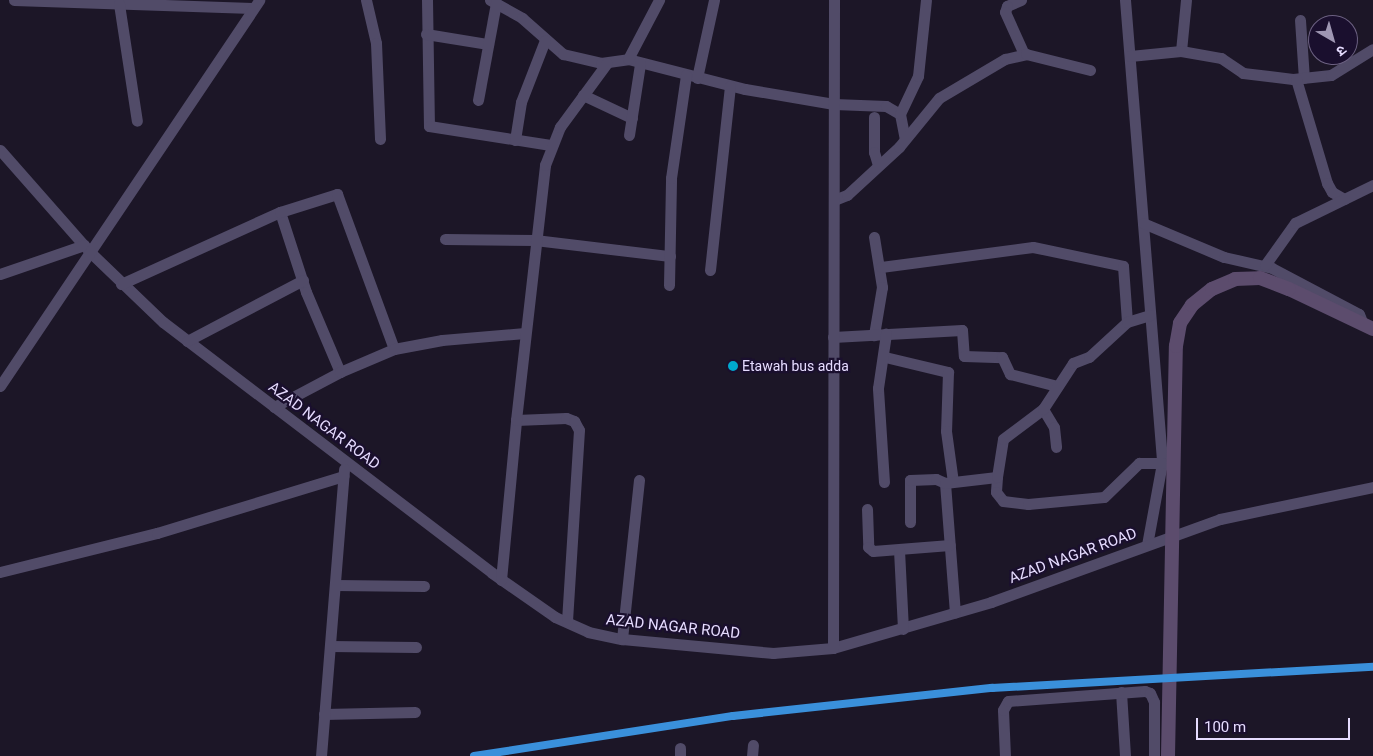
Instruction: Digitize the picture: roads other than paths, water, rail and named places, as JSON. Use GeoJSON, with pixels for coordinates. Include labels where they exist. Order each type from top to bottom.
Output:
{"type":"FeatureCollection","features":[{"type":"Feature","properties":{"kind":"main road"},"geometry":{"type":"LineString","coordinates":[[1168,756],[1176,346],[1180,323],[1192,305],[1212,289],[1235,278],[1260,278],[1289,289],[1368,326]]}},
{"type":"Feature","properties":{"kind":"street"},"geometry":{"type":"LineString","coordinates":[[14,0],[119,4],[255,4]]}},
{"type":"Feature","properties":{"kind":"street"},"geometry":{"type":"LineString","coordinates":[[366,0],[376,43],[380,139]]}},
{"type":"Feature","properties":{"kind":"street"},"geometry":{"type":"LineString","coordinates":[[427,0],[426,34],[429,126],[551,145]]}},
{"type":"Feature","properties":{"kind":"street"},"geometry":{"type":"LineString","coordinates":[[628,60],[659,0]]}},
{"type":"Feature","properties":{"kind":"street"},"geometry":{"type":"LineString","coordinates":[[669,285],[671,178],[692,76],[714,0]]}},
{"type":"Feature","properties":{"kind":"street"},"geometry":{"type":"LineString","coordinates":[[833,648],[834,0]]}},
{"type":"Feature","properties":{"kind":"street"},"geometry":{"type":"LineString","coordinates":[[905,139],[900,114],[918,76],[926,0]]}},
{"type":"Feature","properties":{"kind":"street"},"geometry":{"type":"LineString","coordinates":[[1021,0],[1007,6],[1005,12],[1024,54]]}},
{"type":"Feature","properties":{"kind":"street"},"geometry":{"type":"LineString","coordinates":[[1125,0],[1162,463],[1147,545]]}},
{"type":"Feature","properties":{"kind":"street"},"geometry":{"type":"LineString","coordinates":[[1181,50],[1186,0]]}},
{"type":"Feature","properties":{"kind":"street"},"geometry":{"type":"LineString","coordinates":[[478,100],[493,2],[522,18],[563,54],[607,63],[628,60],[730,86],[834,104],[886,106],[900,114]]}},
{"type":"Feature","properties":{"kind":"street"},"geometry":{"type":"LineString","coordinates":[[119,4],[137,121]]}},
{"type":"Feature","properties":{"kind":"street"},"geometry":{"type":"LineString","coordinates":[[0,386],[87,249],[255,4]]}},
{"type":"Feature","properties":{"kind":"street"},"geometry":{"type":"LineString","coordinates":[[1300,20],[1300,78],[1326,183],[1332,192],[1344,199]]}},
{"type":"Feature","properties":{"kind":"street"},"geometry":{"type":"LineString","coordinates":[[426,34],[488,44]]}},
{"type":"Feature","properties":{"kind":"street"},"geometry":{"type":"LineString","coordinates":[[515,140],[521,102],[545,40]]}},
{"type":"Feature","properties":{"kind":"street"},"geometry":{"type":"LineString","coordinates":[[1130,56],[1181,50],[1221,58],[1243,73],[1300,78],[1335,74],[1373,48]]}},
{"type":"Feature","properties":{"kind":"street"},"geometry":{"type":"LineString","coordinates":[[834,200],[847,195],[905,139],[939,98],[1005,59],[1024,54],[1090,70]]}},
{"type":"Feature","properties":{"kind":"street"},"geometry":{"type":"LineString","coordinates":[[501,580],[525,333],[545,165],[551,145],[583,95],[607,63]]}},
{"type":"Feature","properties":{"kind":"street"},"geometry":{"type":"LineString","coordinates":[[629,135],[640,64]]}},
{"type":"Feature","properties":{"kind":"street"},"geometry":{"type":"LineString","coordinates":[[710,270],[730,86]]}},
{"type":"Feature","properties":{"kind":"street"},"geometry":{"type":"LineString","coordinates":[[583,95],[632,118]]}},
{"type":"Feature","properties":{"kind":"street"},"geometry":{"type":"LineString","coordinates":[[874,117],[874,152],[878,165]]}},
{"type":"Feature","properties":{"kind":"street","name":"AZAD NAGAR ROAD"},"geometry":{"type":"LineString","coordinates":[[0,150],[87,249],[121,284],[188,341],[501,580],[567,622],[588,632],[622,639],[773,653],[833,648],[955,613],[1220,518],[1373,487]]}},
{"type":"Feature","properties":{"kind":"street"},"geometry":{"type":"LineString","coordinates":[[1265,265],[1295,223],[1373,185]]}},
{"type":"Feature","properties":{"kind":"street"},"geometry":{"type":"LineString","coordinates":[[121,284],[280,212],[332,194],[340,198],[394,349]]}},
{"type":"Feature","properties":{"kind":"street"},"geometry":{"type":"LineString","coordinates":[[280,212],[303,280],[340,372]]}},
{"type":"Feature","properties":{"kind":"street"},"geometry":{"type":"LineString","coordinates":[[1143,224],[1224,257],[1265,265],[1359,314],[1368,326]]}},
{"type":"Feature","properties":{"kind":"street"},"geometry":{"type":"LineString","coordinates":[[874,237],[881,267],[880,334],[885,357],[878,388],[884,482]]}},
{"type":"Feature","properties":{"kind":"street"},"geometry":{"type":"LineString","coordinates":[[445,239],[535,240],[670,256]]}},
{"type":"Feature","properties":{"kind":"street"},"geometry":{"type":"LineString","coordinates":[[881,267],[1033,247],[1123,266],[1127,322]]}},
{"type":"Feature","properties":{"kind":"street"},"geometry":{"type":"LineString","coordinates":[[0,274],[87,249]]}},
{"type":"Feature","properties":{"kind":"street"},"geometry":{"type":"LineString","coordinates":[[188,341],[303,280]]}},
{"type":"Feature","properties":{"kind":"street"},"geometry":{"type":"LineString","coordinates":[[1150,315],[1127,322],[1089,357],[1073,363],[1043,409],[1003,439],[996,492],[1003,500],[1028,504],[1104,497],[1139,463],[1162,463]]}},
{"type":"Feature","properties":{"kind":"street"},"geometry":{"type":"LineString","coordinates":[[833,337],[962,330],[964,356],[1002,358],[1010,374],[1057,386]]}},
{"type":"Feature","properties":{"kind":"street"},"geometry":{"type":"LineString","coordinates":[[274,407],[340,372],[394,349],[442,340],[525,333]]}},
{"type":"Feature","properties":{"kind":"street"},"geometry":{"type":"LineString","coordinates":[[885,357],[948,372],[946,431],[950,545],[955,613]]}},
{"type":"Feature","properties":{"kind":"street"},"geometry":{"type":"LineString","coordinates":[[1043,409],[1054,427],[1056,447]]}},
{"type":"Feature","properties":{"kind":"street"},"geometry":{"type":"LineString","coordinates":[[516,420],[566,418],[574,421],[579,430],[567,622]]}},
{"type":"Feature","properties":{"kind":"street"},"geometry":{"type":"LineString","coordinates":[[321,756],[345,460]]}},
{"type":"Feature","properties":{"kind":"street"},"geometry":{"type":"LineString","coordinates":[[0,572],[184,526],[344,476]]}},
{"type":"Feature","properties":{"kind":"street"},"geometry":{"type":"LineString","coordinates":[[910,522],[909,482],[930,479],[949,482],[997,477]]}},
{"type":"Feature","properties":{"kind":"street"},"geometry":{"type":"LineString","coordinates":[[622,639],[639,480]]}},
{"type":"Feature","properties":{"kind":"street"},"geometry":{"type":"LineString","coordinates":[[867,509],[870,550],[900,550],[950,545]]}},
{"type":"Feature","properties":{"kind":"street"},"geometry":{"type":"LineString","coordinates":[[900,550],[903,629]]}},
{"type":"Feature","properties":{"kind":"street"},"geometry":{"type":"LineString","coordinates":[[335,585],[424,586]]}},
{"type":"Feature","properties":{"kind":"street"},"geometry":{"type":"LineString","coordinates":[[330,646],[416,648]]}},
{"type":"Feature","properties":{"kind":"street"},"geometry":{"type":"LineString","coordinates":[[1006,756],[1003,710],[1008,701],[1144,691],[1153,697],[1154,756]]}},
{"type":"Feature","properties":{"kind":"street"},"geometry":{"type":"LineString","coordinates":[[1121,692],[1125,756]]}},
{"type":"Feature","properties":{"kind":"street"},"geometry":{"type":"LineString","coordinates":[[324,714],[415,712]]}},
{"type":"Feature","properties":{"kind":"place","name":"Etawah bus adda"},"geometry":{"type":"Point","coordinates":[733,366]}}]}
